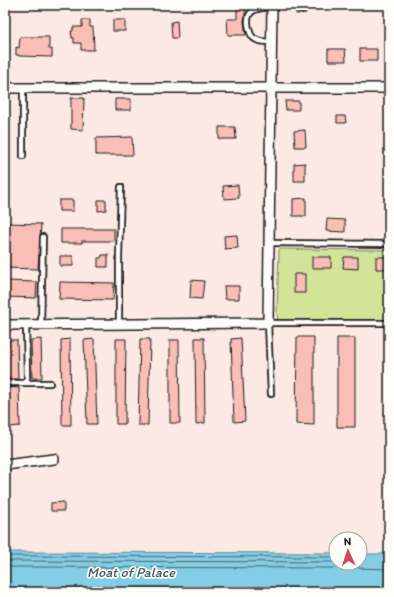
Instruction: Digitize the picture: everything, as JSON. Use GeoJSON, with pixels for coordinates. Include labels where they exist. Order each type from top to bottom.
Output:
{"type":"FeatureCollection","features":[{"type":"Feature","properties":{"kind":"street"},"geometry":{"type":"LineString","coordinates":[[5,325],[268,324],[272,6]]}},
{"type":"Feature","properties":{"kind":"street"},"geometry":{"type":"LineString","coordinates":[[5,88],[389,88]]}},
{"type":"Feature","properties":{"kind":"street"},"geometry":{"type":"LineString","coordinates":[[5,465],[54,459]]}},
{"type":"Feature","properties":{"kind":"lane"},"geometry":{"type":"LineString","coordinates":[[271,42],[257,41],[252,37],[248,26],[248,16],[251,12],[272,6]]}},
{"type":"Feature","properties":{"kind":"lane"},"geometry":{"type":"LineString","coordinates":[[23,88],[23,156]]}},
{"type":"Feature","properties":{"kind":"lane"},"geometry":{"type":"LineString","coordinates":[[119,325],[121,187]]}},
{"type":"Feature","properties":{"kind":"lane"},"geometry":{"type":"LineString","coordinates":[[41,325],[43,237]]}},
{"type":"Feature","properties":{"kind":"lane"},"geometry":{"type":"LineString","coordinates":[[269,243],[389,244]]}},
{"type":"Feature","properties":{"kind":"lane"},"geometry":{"type":"LineString","coordinates":[[271,394],[268,324],[389,324]]}},
{"type":"Feature","properties":{"kind":"lane"},"geometry":{"type":"LineString","coordinates":[[25,383],[27,378],[26,325]]}},
{"type":"Feature","properties":{"kind":"lane"},"geometry":{"type":"LineString","coordinates":[[5,383],[50,383]]}},
{"type":"Feature","properties":{"kind":"green space"},"geometry":{"type":"Polygon","coordinates":[[[279,249],[389,250],[389,323],[278,324],[279,249]]]}},
{"type":"Feature","properties":{"kind":"water","name":"Moat of Palace"},"geometry":{"type":"Polygon","coordinates":[[[5,552],[328,553],[328,571],[368,571],[368,554],[389,554],[389,592],[5,592],[5,552]]]}},
{"type":"Feature","properties":{"kind":"building"},"geometry":{"type":"Polygon","coordinates":[[[237,5],[246,5],[244,22],[246,35],[228,35],[227,19],[237,19],[237,5]]]}},
{"type":"Feature","properties":{"kind":"building"},"geometry":{"type":"Polygon","coordinates":[[[296,5],[305,5],[306,13],[296,14],[296,5]]]}},
{"type":"Feature","properties":{"kind":"building"},"geometry":{"type":"Polygon","coordinates":[[[82,20],[90,20],[90,27],[93,27],[94,50],[81,50],[81,43],[74,43],[74,38],[72,38],[71,31],[73,31],[73,27],[82,27],[82,20]]]}},
{"type":"Feature","properties":{"kind":"building"},"geometry":{"type":"Polygon","coordinates":[[[113,20],[125,20],[125,31],[113,31],[113,20]]]}},
{"type":"Feature","properties":{"kind":"building"},"geometry":{"type":"Polygon","coordinates":[[[177,21],[178,38],[172,38],[171,22],[177,21]]]}},
{"type":"Feature","properties":{"kind":"building"},"geometry":{"type":"Polygon","coordinates":[[[20,37],[49,37],[49,49],[52,49],[52,57],[16,55],[16,47],[19,48],[20,37]]]}},
{"type":"Feature","properties":{"kind":"building"},"geometry":{"type":"Polygon","coordinates":[[[328,49],[345,49],[346,61],[328,61],[328,49]]]}},
{"type":"Feature","properties":{"kind":"building"},"geometry":{"type":"Polygon","coordinates":[[[360,49],[377,49],[377,61],[360,61],[360,49]]]}},
{"type":"Feature","properties":{"kind":"building"},"geometry":{"type":"Polygon","coordinates":[[[71,98],[84,98],[83,130],[71,129],[71,98]]]}},
{"type":"Feature","properties":{"kind":"building"},"geometry":{"type":"Polygon","coordinates":[[[115,99],[131,99],[131,110],[115,110],[115,99]]]}},
{"type":"Feature","properties":{"kind":"building"},"geometry":{"type":"Polygon","coordinates":[[[285,101],[299,101],[299,110],[286,110],[285,101]]]}},
{"type":"Feature","properties":{"kind":"building"},"geometry":{"type":"Polygon","coordinates":[[[337,116],[345,116],[346,123],[337,123],[337,116]]]}},
{"type":"Feature","properties":{"kind":"building"},"geometry":{"type":"Polygon","coordinates":[[[219,127],[235,127],[236,139],[219,139],[219,127]]]}},
{"type":"Feature","properties":{"kind":"building"},"geometry":{"type":"Polygon","coordinates":[[[305,130],[306,147],[295,147],[294,131],[305,130]]]}},
{"type":"Feature","properties":{"kind":"building"},"geometry":{"type":"Polygon","coordinates":[[[132,137],[133,155],[96,155],[96,138],[132,137]]]}},
{"type":"Feature","properties":{"kind":"building"},"geometry":{"type":"Polygon","coordinates":[[[305,163],[305,181],[294,181],[294,164],[305,163]]]}},
{"type":"Feature","properties":{"kind":"building"},"geometry":{"type":"Polygon","coordinates":[[[238,185],[239,198],[224,199],[223,186],[238,185]]]}},
{"type":"Feature","properties":{"kind":"building"},"geometry":{"type":"Polygon","coordinates":[[[306,198],[306,216],[293,216],[293,199],[306,198]]]}},
{"type":"Feature","properties":{"kind":"building"},"geometry":{"type":"Polygon","coordinates":[[[59,200],[73,200],[73,211],[59,211],[59,200]]]}},
{"type":"Feature","properties":{"kind":"building"},"geometry":{"type":"Polygon","coordinates":[[[98,200],[106,200],[106,210],[98,211],[98,200]]]}},
{"type":"Feature","properties":{"kind":"building"},"geometry":{"type":"Polygon","coordinates":[[[327,219],[345,220],[345,232],[326,231],[327,219]]]}},
{"type":"Feature","properties":{"kind":"building"},"geometry":{"type":"Polygon","coordinates":[[[5,223],[41,224],[38,269],[5,268],[5,223]]]}},
{"type":"Feature","properties":{"kind":"building"},"geometry":{"type":"Polygon","coordinates":[[[61,229],[114,229],[114,241],[82,241],[82,243],[61,243],[61,229]]]}},
{"type":"Feature","properties":{"kind":"building"},"geometry":{"type":"Polygon","coordinates":[[[237,235],[238,248],[225,249],[224,236],[237,235]]]}},
{"type":"Feature","properties":{"kind":"building"},"geometry":{"type":"Polygon","coordinates":[[[102,255],[108,255],[108,267],[98,267],[98,258],[101,258],[102,255]]]}},
{"type":"Feature","properties":{"kind":"building"},"geometry":{"type":"Polygon","coordinates":[[[60,256],[73,256],[73,266],[60,266],[60,256]]]}},
{"type":"Feature","properties":{"kind":"building"},"geometry":{"type":"Polygon","coordinates":[[[312,257],[331,257],[331,268],[312,268],[312,257]]]}},
{"type":"Feature","properties":{"kind":"building"},"geometry":{"type":"Polygon","coordinates":[[[344,257],[358,257],[358,269],[343,268],[344,257]]]}},
{"type":"Feature","properties":{"kind":"building"},"geometry":{"type":"Polygon","coordinates":[[[376,257],[389,257],[389,269],[376,269],[376,257]]]}},
{"type":"Feature","properties":{"kind":"building"},"geometry":{"type":"Polygon","coordinates":[[[294,274],[305,274],[305,293],[294,293],[294,274]]]}},
{"type":"Feature","properties":{"kind":"building"},"geometry":{"type":"Polygon","coordinates":[[[191,280],[204,281],[202,299],[190,298],[191,280]]]}},
{"type":"Feature","properties":{"kind":"building"},"geometry":{"type":"Polygon","coordinates":[[[5,281],[37,282],[36,298],[5,297],[5,281]]]}},
{"type":"Feature","properties":{"kind":"building"},"geometry":{"type":"Polygon","coordinates":[[[60,282],[114,283],[113,300],[59,299],[60,282]]]}},
{"type":"Feature","properties":{"kind":"building"},"geometry":{"type":"Polygon","coordinates":[[[224,286],[239,286],[239,299],[225,299],[224,286]]]}},
{"type":"Feature","properties":{"kind":"building"},"geometry":{"type":"Polygon","coordinates":[[[297,337],[314,337],[314,425],[296,424],[297,337]]]}},
{"type":"Feature","properties":{"kind":"building"},"geometry":{"type":"Polygon","coordinates":[[[195,338],[204,338],[205,423],[196,424],[195,338]]]}},
{"type":"Feature","properties":{"kind":"building"},"geometry":{"type":"Polygon","coordinates":[[[241,338],[245,421],[234,422],[231,339],[241,338]]]}},
{"type":"Feature","properties":{"kind":"building"},"geometry":{"type":"Polygon","coordinates":[[[337,338],[355,338],[355,427],[337,427],[337,338]]]}},
{"type":"Feature","properties":{"kind":"building"},"geometry":{"type":"Polygon","coordinates":[[[41,339],[42,378],[32,378],[31,340],[41,339]]]}},
{"type":"Feature","properties":{"kind":"building"},"geometry":{"type":"Polygon","coordinates":[[[70,339],[71,425],[62,425],[61,340],[70,339]]]}},
{"type":"Feature","properties":{"kind":"building"},"geometry":{"type":"Polygon","coordinates":[[[94,339],[97,424],[87,424],[84,340],[94,339]]]}},
{"type":"Feature","properties":{"kind":"building"},"geometry":{"type":"Polygon","coordinates":[[[116,339],[126,339],[125,424],[116,424],[116,339]]]}},
{"type":"Feature","properties":{"kind":"building"},"geometry":{"type":"Polygon","coordinates":[[[140,339],[150,339],[148,425],[138,425],[140,339]]]}},
{"type":"Feature","properties":{"kind":"building"},"geometry":{"type":"Polygon","coordinates":[[[8,340],[17,340],[18,379],[8,379],[8,376],[5,376],[5,350],[8,350],[8,340]]]}},
{"type":"Feature","properties":{"kind":"building"},"geometry":{"type":"Polygon","coordinates":[[[170,340],[179,340],[180,423],[170,423],[170,340]]]}},
{"type":"Feature","properties":{"kind":"building"},"geometry":{"type":"Polygon","coordinates":[[[8,387],[19,388],[20,426],[9,427],[9,414],[5,414],[5,389],[8,389],[8,387]]]}},
{"type":"Feature","properties":{"kind":"building"},"geometry":{"type":"Polygon","coordinates":[[[64,502],[64,511],[51,511],[51,503],[64,502]]]}}]}
